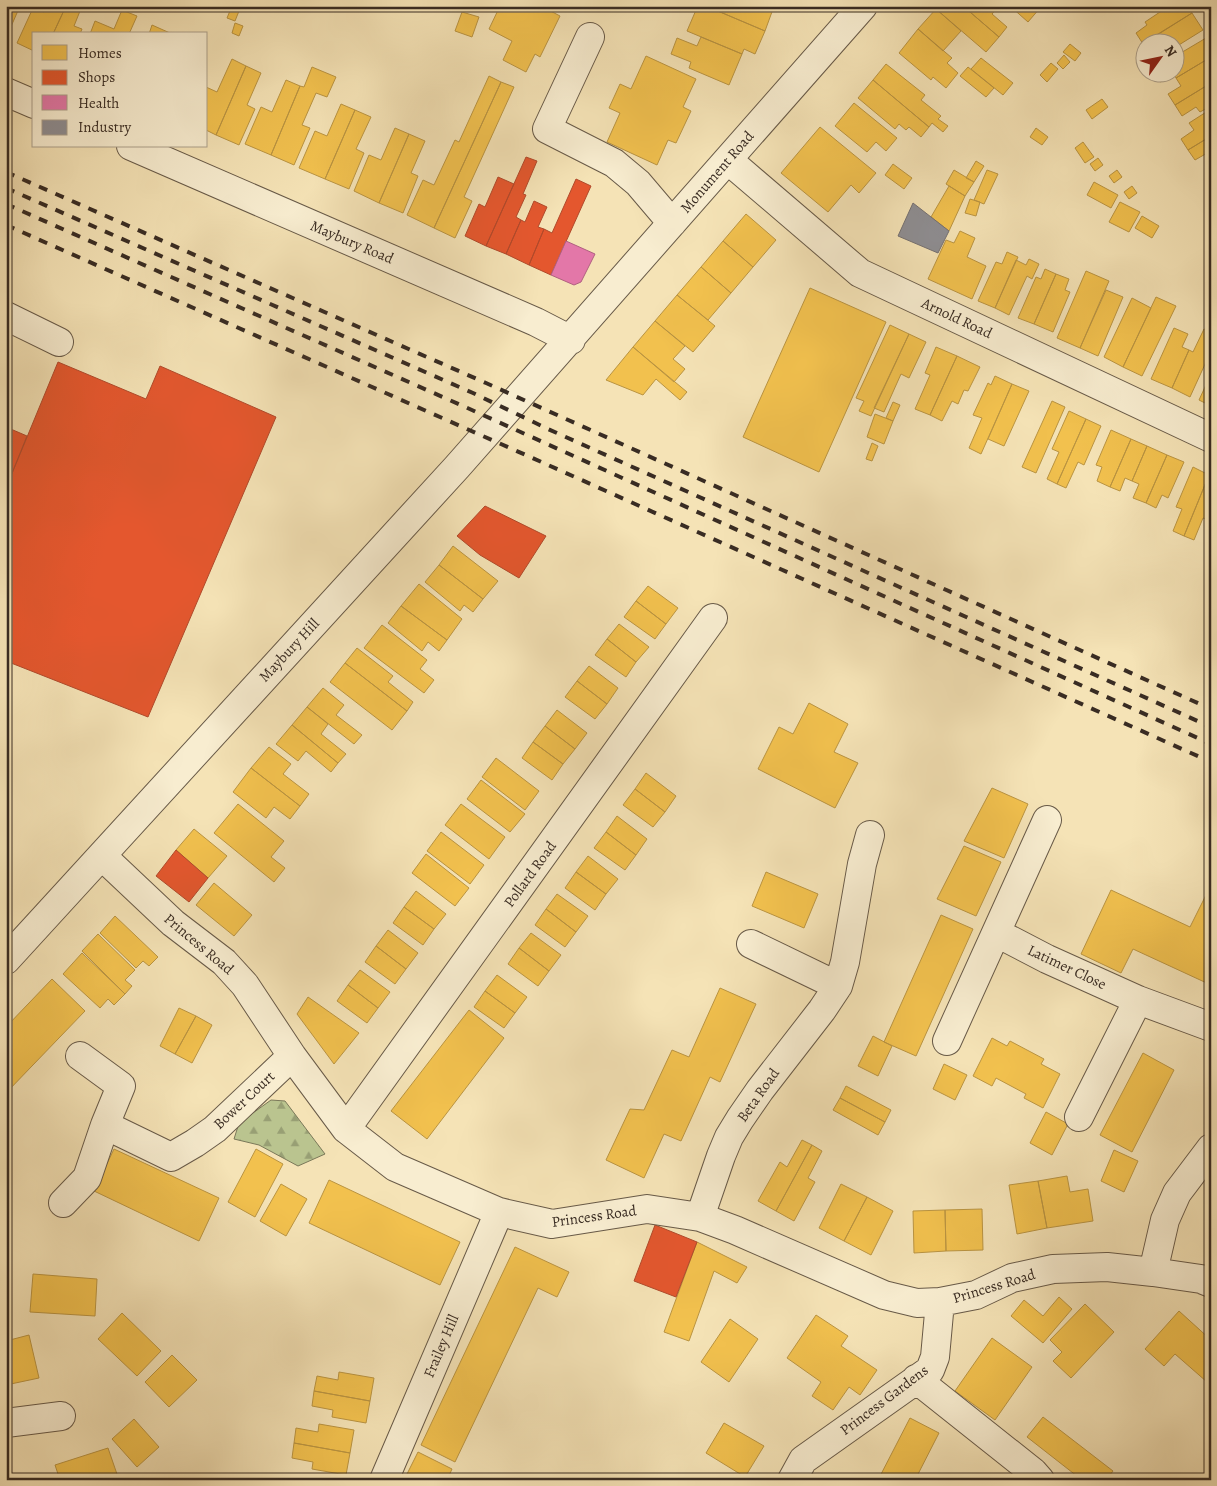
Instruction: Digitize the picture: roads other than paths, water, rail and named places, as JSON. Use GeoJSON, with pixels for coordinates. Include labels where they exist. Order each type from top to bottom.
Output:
{"type":"FeatureCollection","features":[{"type":"Feature","properties":{"kind":"street","name":"Monument Road"},"geometry":{"type":"LineString","coordinates":[[571,340],[665,215],[728,160],[864,6]]}},
{"type":"Feature","properties":{"kind":"street"},"geometry":{"type":"LineString","coordinates":[[590,37],[547,129],[614,163],[638,183],[665,215]]}},
{"type":"Feature","properties":{"kind":"street"},"geometry":{"type":"LineString","coordinates":[[6,92],[32,103]]}},
{"type":"Feature","properties":{"kind":"street","name":"Maybury Road"},"geometry":{"type":"LineString","coordinates":[[136,148],[528,319],[571,340]]}},
{"type":"Feature","properties":{"kind":"street","name":"Arnold Road"},"geometry":{"type":"LineString","coordinates":[[728,160],[860,273],[1211,438]]}},
{"type":"Feature","properties":{"kind":"street"},"geometry":{"type":"LineString","coordinates":[[6,316],[59,342]]}},
{"type":"Feature","properties":{"kind":"street","name":"Maybury Hill"},"geometry":{"type":"LineString","coordinates":[[6,960],[571,340]]}},
{"type":"Feature","properties":{"kind":"street","name":"Pollard Road"},"geometry":{"type":"LineString","coordinates":[[346,1129],[713,618]]}},
{"type":"Feature","properties":{"kind":"street"},"geometry":{"type":"LineString","coordinates":[[947,1041],[1047,820]]}},
{"type":"Feature","properties":{"kind":"street","name":"Beta Road"},"geometry":{"type":"LineString","coordinates":[[700,1217],[721,1156],[740,1118],[838,986],[846,962],[862,864],[870,835]]}},
{"type":"Feature","properties":{"kind":"street","name":"Princess Road"},"geometry":{"type":"LineString","coordinates":[[102,856],[173,923],[224,962],[245,985],[292,1056],[346,1129],[395,1166],[499,1212],[552,1224],[647,1209],[700,1217],[735,1230],[884,1294],[917,1303],[940,1302],[976,1295],[1012,1278],[1053,1269],[1107,1267],[1200,1279],[1211,1284]]}},
{"type":"Feature","properties":{"kind":"street","name":"Latimer Close"},"geometry":{"type":"LineString","coordinates":[[997,932],[1047,959],[1138,1000],[1211,1027]]}},
{"type":"Feature","properties":{"kind":"street"},"geometry":{"type":"LineString","coordinates":[[751,944],[838,986]]}},
{"type":"Feature","properties":{"kind":"street"},"geometry":{"type":"LineString","coordinates":[[1079,1117],[1138,1000]]}},
{"type":"Feature","properties":{"kind":"street"},"geometry":{"type":"LineString","coordinates":[[63,1203],[87,1178],[121,1086],[80,1056]]}},
{"type":"Feature","properties":{"kind":"street","name":"Bower Court"},"geometry":{"type":"LineString","coordinates":[[105,1125],[171,1157],[215,1129],[292,1056]]}},
{"type":"Feature","properties":{"kind":"street"},"geometry":{"type":"LineString","coordinates":[[1153,1272],[1165,1220],[1176,1193],[1211,1148]]}},
{"type":"Feature","properties":{"kind":"street","name":"Frailey Hill"},"geometry":{"type":"LineString","coordinates":[[384,1480],[499,1212]]}},
{"type":"Feature","properties":{"kind":"street","name":"Princess Gardens"},"geometry":{"type":"LineString","coordinates":[[792,1480],[803,1460],[930,1370],[935,1357],[940,1302]]}},
{"type":"Feature","properties":{"kind":"street"},"geometry":{"type":"LineString","coordinates":[[916,1379],[1033,1472],[1040,1480]]}},
{"type":"Feature","properties":{"kind":"street"},"geometry":{"type":"LineString","coordinates":[[6,1423],[61,1416]]}},
{"type":"Feature","properties":{"kind":"railway"},"geometry":{"type":"LineString","coordinates":[[6,172],[486,383],[1211,709]]}},
{"type":"Feature","properties":{"kind":"railway"},"geometry":{"type":"LineString","coordinates":[[6,188],[473,393],[548,429],[1211,727]]}},
{"type":"Feature","properties":{"kind":"railway"},"geometry":{"type":"LineString","coordinates":[[6,204],[463,406],[1211,744]]}},
{"type":"Feature","properties":{"kind":"railway"},"geometry":{"type":"LineString","coordinates":[[6,225],[1211,762]]}}]}
